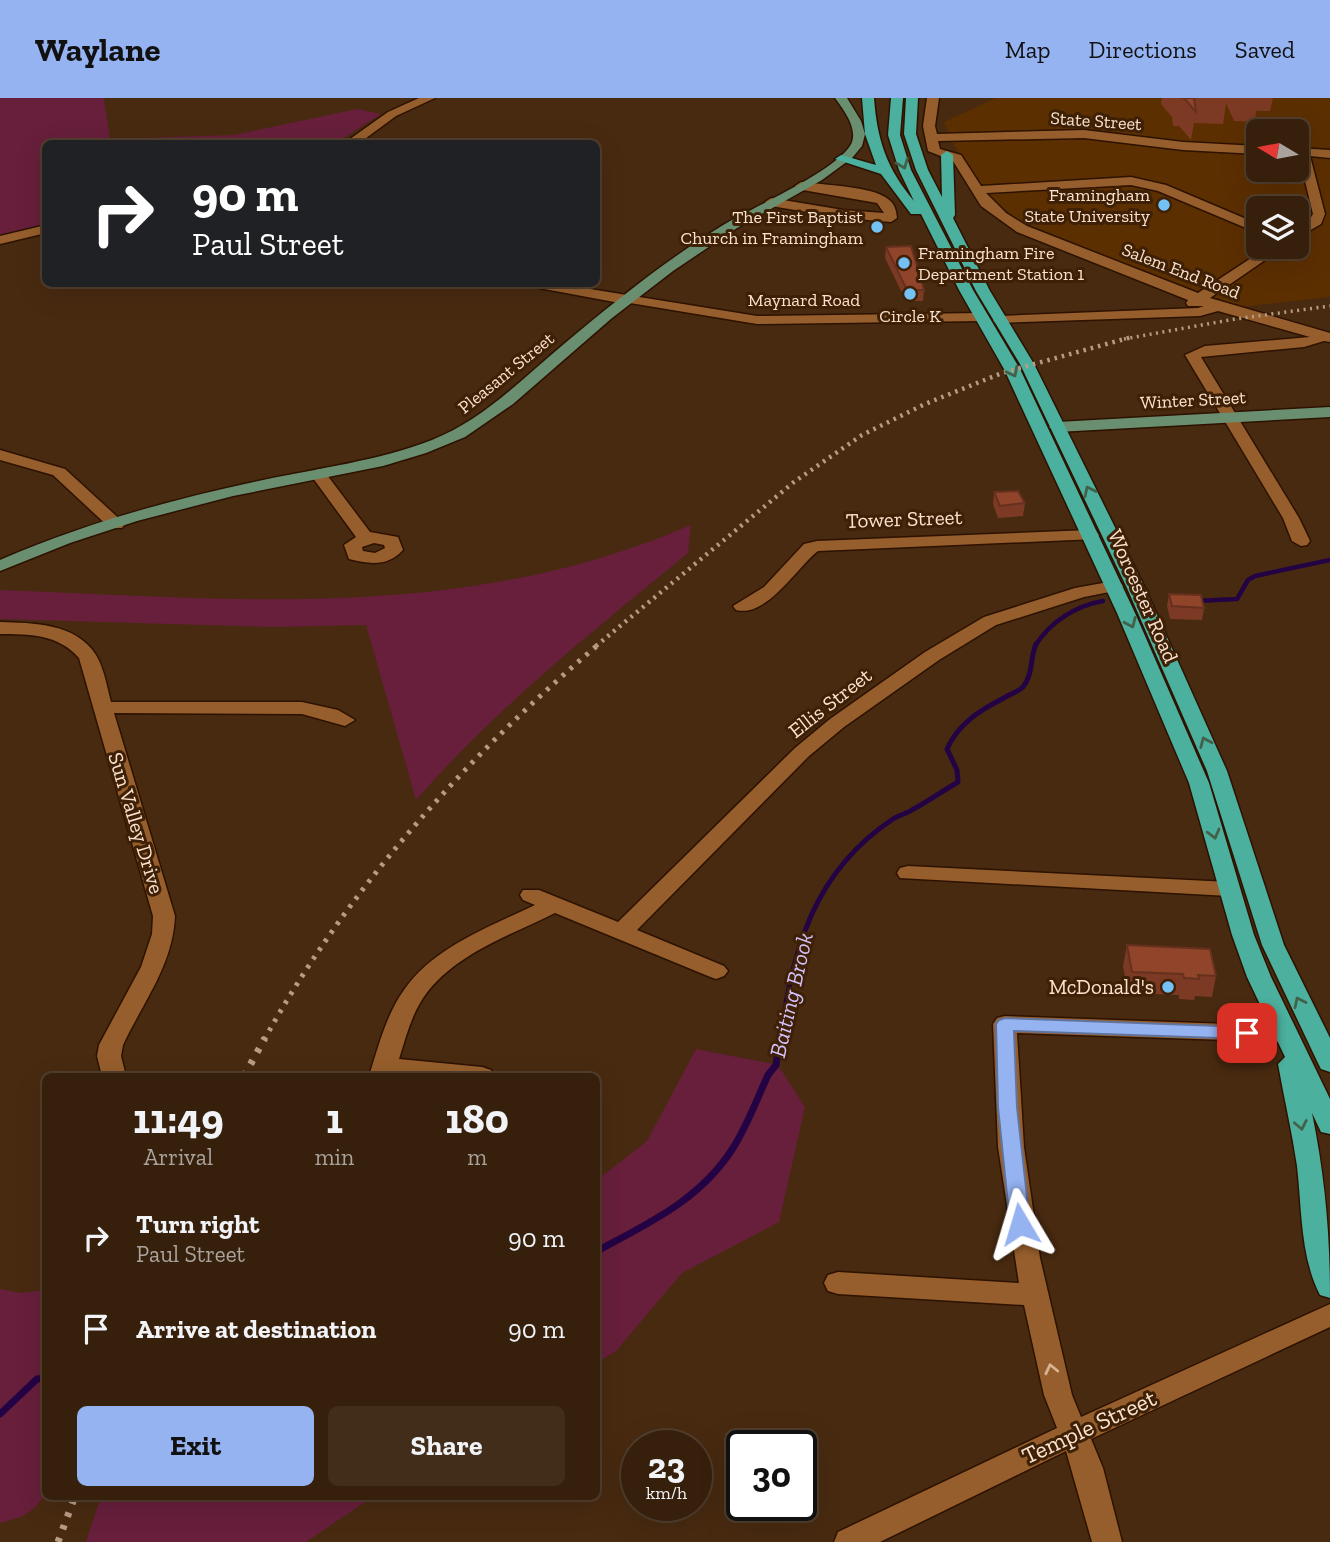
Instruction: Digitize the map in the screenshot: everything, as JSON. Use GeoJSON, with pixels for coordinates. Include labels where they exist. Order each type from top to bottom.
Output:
{"type":"FeatureCollection","features":[{"type":"Feature","properties":{"kind":"highway"},"geometry":{"type":"LineString","coordinates":[[868,98],[871,136],[883,170],[948,239]]}},
{"type":"Feature","properties":{"kind":"highway","name":"Worcester Road"},"geometry":{"type":"LineString","coordinates":[[897,98],[893,123],[900,158],[991,318],[1114,586],[1199,783],[1228,889],[1250,954],[1284,1034],[1330,1125]]}},
{"type":"Feature","properties":{"kind":"highway","name":"Worcester Road"},"geometry":{"type":"LineString","coordinates":[[912,98],[910,123],[913,146],[948,239]]}},
{"type":"Feature","properties":{"kind":"highway"},"geometry":{"type":"LineString","coordinates":[[947,155],[948,239]]}},
{"type":"Feature","properties":{"kind":"highway"},"geometry":{"type":"LineString","coordinates":[[841,159],[883,170]]}},
{"type":"Feature","properties":{"kind":"highway","name":"Worcester Road"},"geometry":{"type":"LineString","coordinates":[[991,318],[1027,364],[1202,733],[1224,789],[1273,945],[1330,1063]]}},
{"type":"Feature","properties":{"kind":"highway"},"geometry":{"type":"LineString","coordinates":[[1284,1034],[1309,1163],[1323,1211],[1330,1223]]}},
{"type":"Feature","properties":{"kind":"highway"},"geometry":{"type":"LineString","coordinates":[[1309,1163],[1313,1214],[1330,1287]]}},
{"type":"Feature","properties":{"kind":"main road","name":"Pleasant Street"},"geometry":{"type":"LineString","coordinates":[[0,566],[116,524],[226,494],[425,448],[469,429],[502,406],[626,299],[688,253],[801,186],[854,149],[858,140],[854,120],[841,98]]}},
{"type":"Feature","properties":{"kind":"main road","name":"Winter Street"},"geometry":{"type":"LineString","coordinates":[[1058,427],[1330,412]]}},
{"type":"Feature","properties":{"kind":"street"},"geometry":{"type":"LineString","coordinates":[[355,140],[386,118],[429,98]]}},
{"type":"Feature","properties":{"kind":"street"},"geometry":{"type":"LineString","coordinates":[[933,98],[929,122],[937,138]]}},
{"type":"Feature","properties":{"kind":"street","name":"State Street"},"geometry":{"type":"LineString","coordinates":[[937,138],[1084,134],[1183,146],[1246,149]]}},
{"type":"Feature","properties":{"kind":"street","name":"Salem End Road"},"geometry":{"type":"LineString","coordinates":[[937,138],[934,151],[959,161],[993,210],[1022,229],[1217,306],[1326,337]]}},
{"type":"Feature","properties":{"kind":"street"},"geometry":{"type":"LineString","coordinates":[[1309,153],[1330,154]]}},
{"type":"Feature","properties":{"kind":"street"},"geometry":{"type":"LineString","coordinates":[[1309,180],[1318,217],[1309,224]]}},
{"type":"Feature","properties":{"kind":"street"},"geometry":{"type":"LineString","coordinates":[[977,190],[1131,181],[1162,188],[1246,224]]}},
{"type":"Feature","properties":{"kind":"street"},"geometry":{"type":"LineString","coordinates":[[771,202],[843,214],[891,218],[889,207],[877,198],[801,186]]}},
{"type":"Feature","properties":{"kind":"street"},"geometry":{"type":"LineString","coordinates":[[1315,198],[1330,199]]}},
{"type":"Feature","properties":{"kind":"street"},"geometry":{"type":"LineString","coordinates":[[0,240],[42,230]]}},
{"type":"Feature","properties":{"kind":"street","name":"Maynard Road"},"geometry":{"type":"LineString","coordinates":[[1175,311],[1200,299],[1259,259]]}},
{"type":"Feature","properties":{"kind":"street","name":"Maynard Road"},"geometry":{"type":"LineString","coordinates":[[556,287],[747,319],[991,318],[1206,311],[1217,306]]}},
{"type":"Feature","properties":{"kind":"street"},"geometry":{"type":"LineString","coordinates":[[1301,541],[1291,518],[1193,360],[1193,354],[1205,350],[1311,342],[1326,337]]}},
{"type":"Feature","properties":{"kind":"street"},"geometry":{"type":"LineString","coordinates":[[0,455],[59,471],[116,524]]}},
{"type":"Feature","properties":{"kind":"street"},"geometry":{"type":"LineString","coordinates":[[318,474],[342,503],[365,538]]}},
{"type":"Feature","properties":{"kind":"street","name":"Tower Street"},"geometry":{"type":"LineString","coordinates":[[742,606],[770,591],[810,548],[817,546],[1090,535]]}},
{"type":"Feature","properties":{"kind":"street","name":"Ellis Street"},"geometry":{"type":"LineString","coordinates":[[621,933],[814,741],[890,686],[997,617],[1081,592],[1114,586]]}},
{"type":"Feature","properties":{"kind":"street","name":"Sun Valley Drive"},"geometry":{"type":"LineString","coordinates":[[0,628],[51,633],[75,642],[88,657],[164,916],[164,936],[157,958],[111,1045],[109,1056],[113,1073]]}},
{"type":"Feature","properties":{"kind":"street"},"geometry":{"type":"LineString","coordinates":[[102,709],[135,706],[230,709],[304,707],[326,711],[345,720]]}},
{"type":"Feature","properties":{"kind":"street"},"geometry":{"type":"LineString","coordinates":[[908,873],[1228,889]]}},
{"type":"Feature","properties":{"kind":"street"},"geometry":{"type":"LineString","coordinates":[[531,895],[716,971]]}},
{"type":"Feature","properties":{"kind":"street"},"geometry":{"type":"LineString","coordinates":[[423,1073],[383,1071],[407,1004],[434,970],[554,905]]}},
{"type":"Feature","properties":{"kind":"street"},"geometry":{"type":"LineString","coordinates":[[1107,1542],[1088,1468],[1058,1395],[1020,1224],[1008,1107],[1005,1024],[1284,1034]]}},
{"type":"Feature","properties":{"kind":"street"},"geometry":{"type":"LineString","coordinates":[[838,1283],[1035,1295]]}},
{"type":"Feature","properties":{"kind":"street","name":"Temple Street"},"geometry":{"type":"LineString","coordinates":[[849,1542],[1330,1315]]}},
{"type":"Feature","properties":{"kind":"shaded area"},"geometry":{"type":"Polygon","coordinates":[[[0,98],[104,98],[110,139],[234,135],[357,109],[381,114],[341,140],[42,140],[42,226],[0,236],[0,98]]]}},
{"type":"Feature","properties":{"kind":"shaded area","name":"Framingham State University"},"geometry":{"type":"Polygon","coordinates":[[[996,98],[1330,98],[1330,297],[1240,307],[1139,270],[1019,221],[990,196],[954,145],[944,122],[996,98]]]}},
{"type":"Feature","properties":{"kind":"shaded area"},"geometry":{"type":"Polygon","coordinates":[[[691,525],[688,553],[513,702],[479,733],[416,800],[366,625],[272,627],[0,619],[0,590],[264,599],[350,598],[435,591],[521,578],[606,556],[691,525]]]}},
{"type":"Feature","properties":{"kind":"shaded area"},"geometry":{"type":"Polygon","coordinates":[[[696,1049],[778,1065],[805,1107],[779,1222],[682,1273],[616,1351],[600,1361],[600,1178],[647,1141],[696,1049]]]}},
{"type":"Feature","properties":{"kind":"shaded area"},"geometry":{"type":"Polygon","coordinates":[[[0,1289],[21,1293],[42,1290],[42,1498],[27,1514],[0,1523],[0,1289]]]}},
{"type":"Feature","properties":{"kind":"shaded area"},"geometry":{"type":"Polygon","coordinates":[[[100,1500],[368,1500],[306,1542],[86,1542],[100,1500]]]}},
{"type":"Feature","properties":{"kind":"building"},"geometry":{"type":"Polygon","coordinates":[[[1184,98],[1194,98],[1196,112],[1184,98]]]}},
{"type":"Feature","properties":{"kind":"building"},"geometry":{"type":"Polygon","coordinates":[[[911,246],[924,290],[907,290],[886,247],[911,246]]]}},
{"type":"Feature","properties":{"kind":"building"},"geometry":{"type":"Polygon","coordinates":[[[1018,491],[1025,503],[1000,506],[994,492],[1018,491]]]}},
{"type":"Feature","properties":{"kind":"building"},"geometry":{"type":"Polygon","coordinates":[[[1169,594],[1201,595],[1204,608],[1172,606],[1169,594]]]}},
{"type":"Feature","properties":{"kind":"building"},"geometry":{"type":"Polygon","coordinates":[[[1127,945],[1210,949],[1216,976],[1198,975],[1199,979],[1184,978],[1183,974],[1132,972],[1127,945]]]}},
{"type":"Feature","properties":{"kind":"waterway","name":"Baiting Brook"},"geometry":{"type":"LineString","coordinates":[[1197,601],[1237,599],[1248,580],[1255,576],[1330,560]]}},
{"type":"Feature","properties":{"kind":"waterway","name":"Baiting Brook"},"geometry":{"type":"LineString","coordinates":[[1036,645],[1064,616],[1103,601]]}},
{"type":"Feature","properties":{"kind":"waterway","name":"Baiting Brook"},"geometry":{"type":"LineString","coordinates":[[780,1040],[800,944],[811,915],[826,888],[843,863],[866,840],[893,819],[958,782],[957,770],[947,749],[952,740],[978,713],[1023,687],[1036,645]]}},
{"type":"Feature","properties":{"kind":"waterway","name":"Baiting Brook"},"geometry":{"type":"LineString","coordinates":[[600,1249],[672,1208],[689,1196],[720,1166],[738,1140],[768,1075],[776,1065],[780,1038]]}},
{"type":"Feature","properties":{"kind":"waterway","name":"Baiting Brook"},"geometry":{"type":"LineString","coordinates":[[0,1414],[37,1379],[42,1378]]}},
{"type":"Feature","properties":{"kind":"railway"},"geometry":{"type":"LineString","coordinates":[[1126,339],[1235,319],[1330,306]]}},
{"type":"Feature","properties":{"kind":"railway"},"geometry":{"type":"LineString","coordinates":[[1126,339],[1132,337]]}},
{"type":"Feature","properties":{"kind":"railway"},"geometry":{"type":"LineString","coordinates":[[596,646],[794,482],[862,435],[925,404],[1002,373],[1126,339]]}},
{"type":"Feature","properties":{"kind":"railway"},"geometry":{"type":"LineString","coordinates":[[264,1040],[333,930],[372,877],[414,827],[457,778],[503,732],[599,644]]}},
{"type":"Feature","properties":{"kind":"railway"},"geometry":{"type":"LineString","coordinates":[[246,1073],[265,1038]]}},
{"type":"Feature","properties":{"kind":"railway"},"geometry":{"type":"LineString","coordinates":[[58,1542],[74,1500]]}},
{"type":"Feature","properties":{"kind":"place","name":"Framingham State University"},"geometry":{"type":"Point","coordinates":[1164,205]}},
{"type":"Feature","properties":{"kind":"place","name":"The First Baptist Church in Framingham"},"geometry":{"type":"Point","coordinates":[877,227]}},
{"type":"Feature","properties":{"kind":"place","name":"Framingham Fire Department Station 1"},"geometry":{"type":"Point","coordinates":[904,263]}},
{"type":"Feature","properties":{"kind":"place","name":"Circle K"},"geometry":{"type":"Point","coordinates":[910,294]}},
{"type":"Feature","properties":{"kind":"place","name":"McDonald's"},"geometry":{"type":"Point","coordinates":[1168,987]}},
{"type":"Feature","properties":{"kind":"route"},"geometry":{"type":"LineString","coordinates":[[1020,1224],[1011,1147],[1005,1024],[1247,1033]]}}]}
